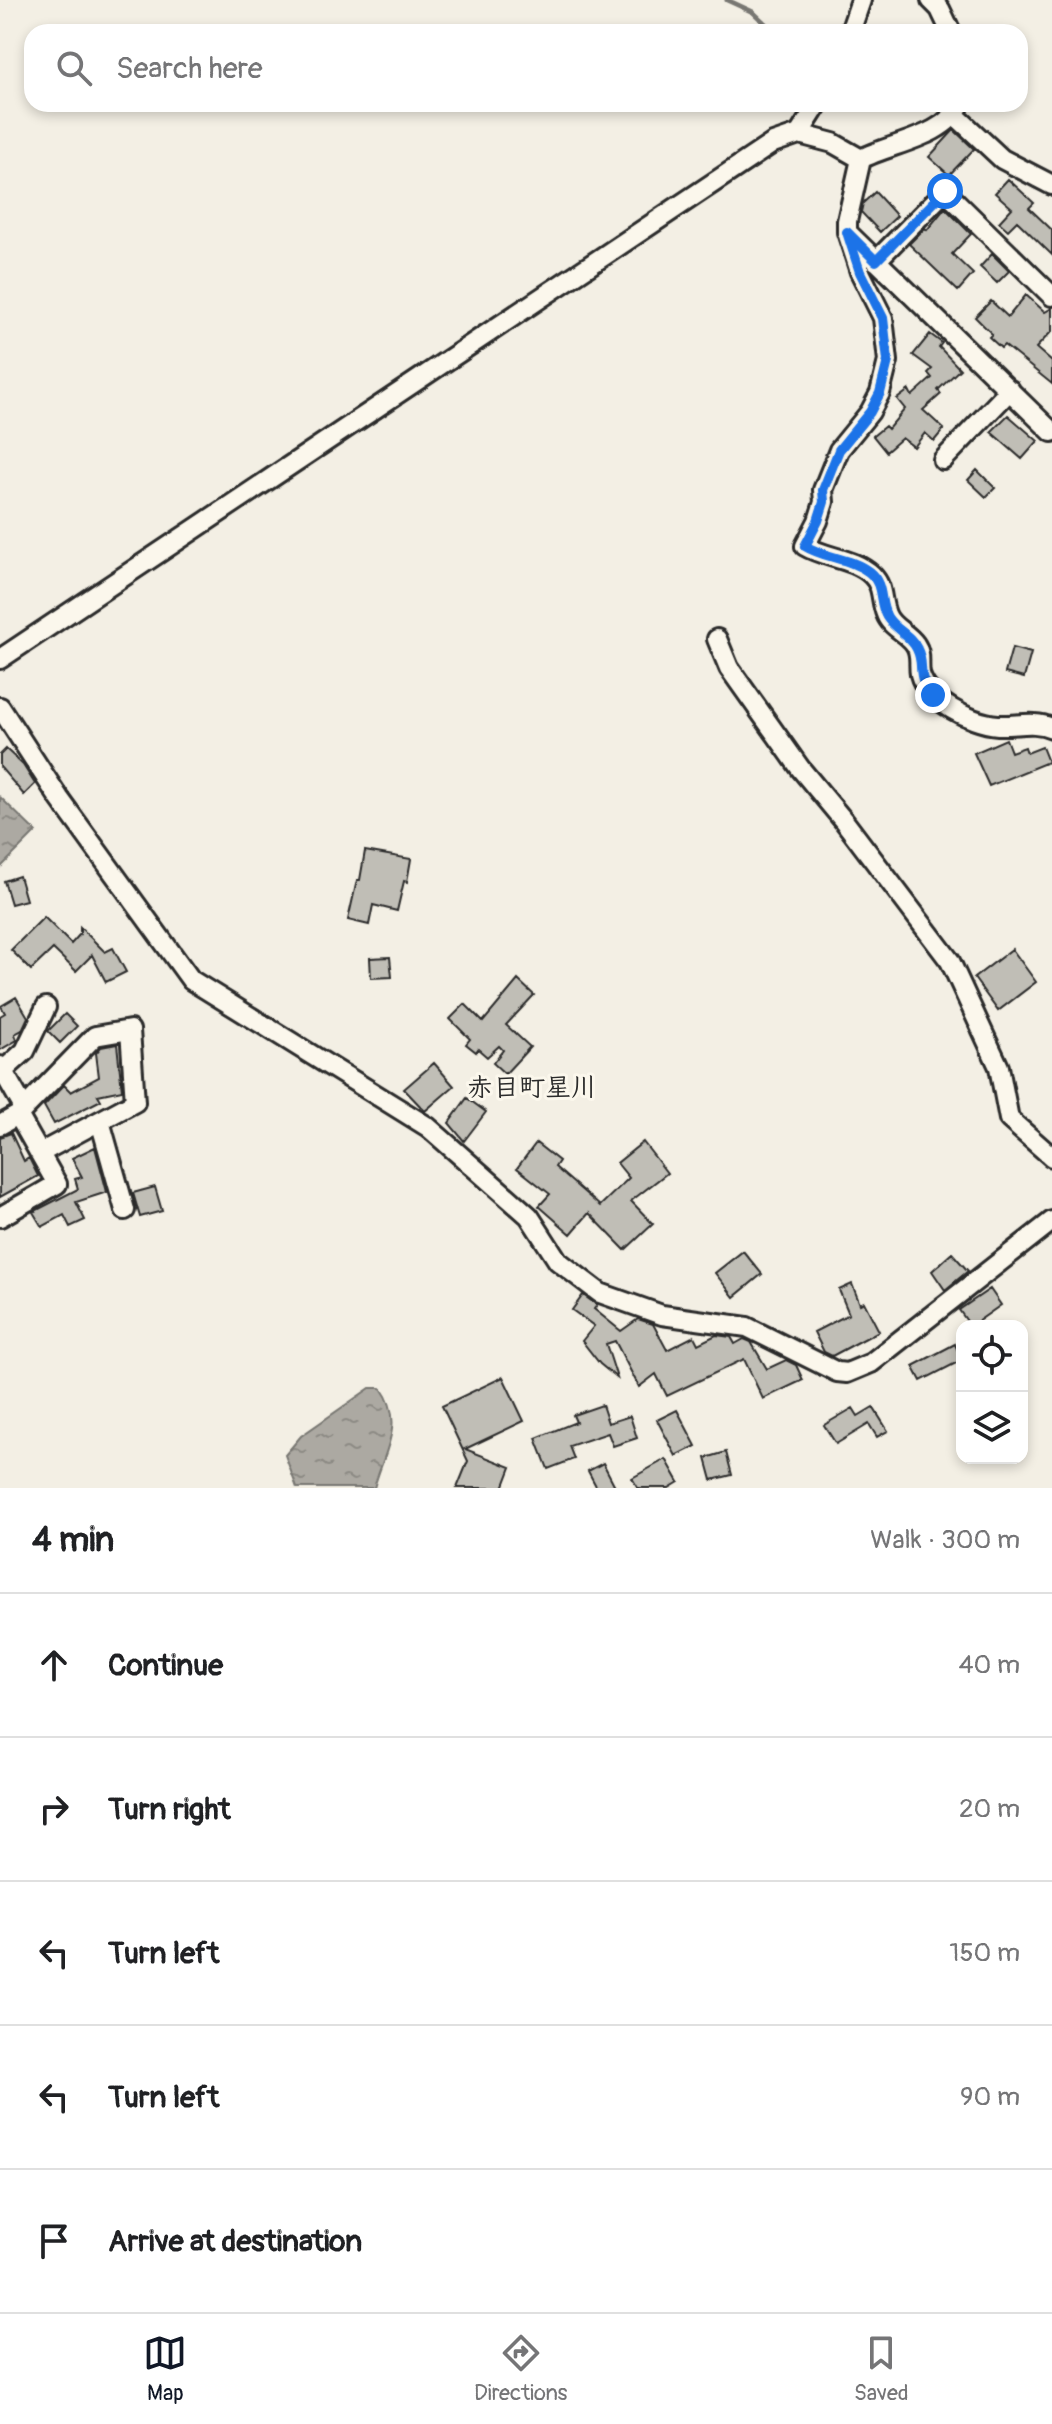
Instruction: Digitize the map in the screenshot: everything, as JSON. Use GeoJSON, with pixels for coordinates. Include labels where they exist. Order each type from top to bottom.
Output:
{"type":"FeatureCollection","features":[{"type":"Feature","properties":{"kind":"street"},"geometry":{"type":"LineString","coordinates":[[853,24],[861,0]]}},
{"type":"Feature","properties":{"kind":"street"},"geometry":{"type":"LineString","coordinates":[[931,0],[940,9],[947,24]]}},
{"type":"Feature","properties":{"kind":"street"},"geometry":{"type":"LineString","coordinates":[[799,134],[813,112]]}},
{"type":"Feature","properties":{"kind":"street"},"geometry":{"type":"LineString","coordinates":[[861,159],[939,128],[955,112]]}},
{"type":"Feature","properties":{"kind":"street"},"geometry":{"type":"LineString","coordinates":[[959,112],[1002,159],[1052,185]]}},
{"type":"Feature","properties":{"kind":"street"},"geometry":{"type":"LineString","coordinates":[[0,659],[773,143],[799,134],[833,143],[861,159]]}},
{"type":"Feature","properties":{"kind":"street"},"geometry":{"type":"LineString","coordinates":[[861,159],[847,232],[860,272],[883,318],[888,361],[880,393],[870,412],[839,450],[823,490],[824,502],[818,521],[805,546],[859,566],[874,577],[882,591],[886,616],[915,644],[919,652],[920,673],[927,688],[943,702],[972,719],[995,725],[1037,723],[1052,728]]}},
{"type":"Feature","properties":{"kind":"street"},"geometry":{"type":"LineString","coordinates":[[876,261],[945,191],[1052,296]]}},
{"type":"Feature","properties":{"kind":"street"},"geometry":{"type":"LineString","coordinates":[[847,232],[1010,390],[1049,423]]}},
{"type":"Feature","properties":{"kind":"street"},"geometry":{"type":"LineString","coordinates":[[943,460],[1010,390]]}},
{"type":"Feature","properties":{"kind":"street"},"geometry":{"type":"LineString","coordinates":[[717,639],[729,668],[800,768],[950,961],[999,1067],[1009,1119],[1052,1157]]}},
{"type":"Feature","properties":{"kind":"street"},"geometry":{"type":"LineString","coordinates":[[0,707],[59,798],[191,980],[428,1127],[529,1216],[558,1261],[600,1293],[662,1315],[747,1327],[829,1370],[847,1373],[871,1363],[1052,1221]]}},
{"type":"Feature","properties":{"kind":"street"},"geometry":{"type":"LineString","coordinates":[[0,1217],[57,1184],[2,1068],[25,1051],[46,1007]]}},
{"type":"Feature","properties":{"kind":"street"},"geometry":{"type":"LineString","coordinates":[[0,1125],[21,1112],[95,1036],[130,1030],[135,1102],[40,1153]]}},
{"type":"Feature","properties":{"kind":"street"},"geometry":{"type":"LineString","coordinates":[[100,1121],[125,1210]]}},
{"type":"Feature","properties":{"kind":"water"},"geometry":{"type":"Polygon","coordinates":[[[0,797],[36,832],[0,868],[0,797]]]}},
{"type":"Feature","properties":{"kind":"water"},"geometry":{"type":"Polygon","coordinates":[[[370,1388],[381,1388],[392,1413],[391,1437],[374,1488],[297,1488],[285,1455],[301,1436],[370,1388]]]}},
{"type":"Feature","properties":{"kind":"building"},"geometry":{"type":"Polygon","coordinates":[[[954,130],[974,149],[949,175],[929,157],[954,130]]]}},
{"type":"Feature","properties":{"kind":"building"},"geometry":{"type":"Polygon","coordinates":[[[1008,179],[1034,203],[1029,208],[1052,230],[1052,255],[1017,221],[1008,230],[999,222],[1012,208],[995,193],[1008,179]]]}},
{"type":"Feature","properties":{"kind":"building"},"geometry":{"type":"Polygon","coordinates":[[[875,192],[897,216],[880,232],[861,212],[863,203],[875,192]]]}},
{"type":"Feature","properties":{"kind":"building"},"geometry":{"type":"Polygon","coordinates":[[[945,208],[971,234],[952,254],[973,274],[958,291],[909,244],[925,228],[927,230],[945,208]]]}},
{"type":"Feature","properties":{"kind":"building"},"geometry":{"type":"Polygon","coordinates":[[[992,254],[1009,271],[997,283],[980,267],[992,254]]]}},
{"type":"Feature","properties":{"kind":"building"},"geometry":{"type":"Polygon","coordinates":[[[1026,295],[1045,312],[1052,308],[1052,331],[1036,348],[1052,362],[1052,384],[1004,345],[1001,348],[975,317],[991,301],[1008,317],[1026,295]]]}},
{"type":"Feature","properties":{"kind":"building"},"geometry":{"type":"Polygon","coordinates":[[[930,334],[942,343],[939,347],[960,369],[938,390],[941,394],[923,410],[944,429],[934,441],[925,433],[914,447],[902,438],[886,452],[873,436],[885,426],[888,429],[905,409],[897,399],[909,390],[912,396],[932,378],[928,373],[932,369],[913,355],[930,334]]]}},
{"type":"Feature","properties":{"kind":"building"},"geometry":{"type":"Polygon","coordinates":[[[1008,415],[1038,441],[1022,459],[991,432],[1008,415]]]}},
{"type":"Feature","properties":{"kind":"building"},"geometry":{"type":"Polygon","coordinates":[[[977,470],[995,488],[986,497],[968,480],[977,470]]]}},
{"type":"Feature","properties":{"kind":"building"},"geometry":{"type":"Polygon","coordinates":[[[1012,648],[1031,653],[1024,678],[1005,673],[1012,648]]]}},
{"type":"Feature","properties":{"kind":"building"},"geometry":{"type":"Polygon","coordinates":[[[1006,739],[1011,752],[1025,747],[1027,753],[1042,747],[1048,762],[989,786],[974,753],[1006,739]]]}},
{"type":"Feature","properties":{"kind":"building"},"geometry":{"type":"Polygon","coordinates":[[[6,749],[23,765],[35,784],[24,795],[0,767],[0,755],[6,749]]]}},
{"type":"Feature","properties":{"kind":"building"},"geometry":{"type":"Polygon","coordinates":[[[365,851],[411,859],[397,911],[373,905],[369,925],[348,920],[365,851]]]}},
{"type":"Feature","properties":{"kind":"building"},"geometry":{"type":"Polygon","coordinates":[[[19,876],[26,900],[11,904],[4,881],[19,876]]]}},
{"type":"Feature","properties":{"kind":"building"},"geometry":{"type":"Polygon","coordinates":[[[44,917],[71,944],[80,934],[80,927],[105,952],[113,948],[126,972],[106,982],[92,955],[76,971],[53,949],[31,970],[11,950],[44,917]]]}},
{"type":"Feature","properties":{"kind":"building"},"geometry":{"type":"Polygon","coordinates":[[[1012,949],[1036,982],[998,1011],[974,978],[1012,949]]]}},
{"type":"Feature","properties":{"kind":"building"},"geometry":{"type":"Polygon","coordinates":[[[390,957],[392,977],[371,978],[370,958],[390,957]]]}},
{"type":"Feature","properties":{"kind":"building"},"geometry":{"type":"Polygon","coordinates":[[[518,980],[534,995],[506,1025],[530,1047],[505,1074],[493,1063],[503,1050],[499,1046],[487,1057],[478,1049],[476,1052],[466,1044],[470,1039],[450,1019],[465,1004],[483,1022],[518,980]]]}},
{"type":"Feature","properties":{"kind":"building"},"geometry":{"type":"Polygon","coordinates":[[[16,997],[28,1017],[22,1030],[15,1034],[17,1040],[0,1050],[0,1016],[5,1013],[1,1006],[16,997]]]}},
{"type":"Feature","properties":{"kind":"building"},"geometry":{"type":"Polygon","coordinates":[[[65,1014],[77,1026],[60,1043],[48,1031],[65,1014]]]}},
{"type":"Feature","properties":{"kind":"building"},"geometry":{"type":"Polygon","coordinates":[[[117,1044],[122,1090],[98,1095],[101,1100],[54,1124],[44,1106],[64,1085],[71,1092],[99,1077],[96,1053],[101,1047],[117,1044]]]}},
{"type":"Feature","properties":{"kind":"building"},"geometry":{"type":"Polygon","coordinates":[[[434,1063],[454,1086],[425,1111],[404,1089],[434,1063]]]}},
{"type":"Feature","properties":{"kind":"building"},"geometry":{"type":"Polygon","coordinates":[[[467,1098],[486,1112],[464,1141],[449,1123],[467,1098]]]}},
{"type":"Feature","properties":{"kind":"building"},"geometry":{"type":"Polygon","coordinates":[[[11,1133],[24,1161],[29,1158],[38,1176],[0,1197],[0,1137],[11,1133]]]}},
{"type":"Feature","properties":{"kind":"building"},"geometry":{"type":"Polygon","coordinates":[[[643,1142],[667,1173],[631,1201],[653,1224],[625,1250],[589,1213],[571,1234],[539,1206],[550,1194],[517,1168],[536,1143],[559,1161],[555,1167],[600,1206],[629,1178],[617,1163],[643,1142]]]}},
{"type":"Feature","properties":{"kind":"building"},"geometry":{"type":"Polygon","coordinates":[[[95,1147],[107,1192],[76,1202],[85,1220],[70,1227],[64,1215],[42,1227],[33,1212],[78,1189],[75,1179],[82,1177],[72,1158],[95,1147]]]}},
{"type":"Feature","properties":{"kind":"building"},"geometry":{"type":"Polygon","coordinates":[[[155,1187],[162,1211],[140,1217],[133,1193],[155,1187]]]}},
{"type":"Feature","properties":{"kind":"building"},"geometry":{"type":"Polygon","coordinates":[[[743,1251],[762,1274],[734,1297],[715,1273],[743,1251]]]}},
{"type":"Feature","properties":{"kind":"building"},"geometry":{"type":"Polygon","coordinates":[[[952,1253],[968,1271],[945,1290],[932,1271],[952,1253]]]}},
{"type":"Feature","properties":{"kind":"building"},"geometry":{"type":"Polygon","coordinates":[[[852,1284],[860,1304],[864,1302],[879,1331],[832,1356],[824,1352],[814,1332],[849,1314],[839,1290],[852,1284]]]}},
{"type":"Feature","properties":{"kind":"building"},"geometry":{"type":"Polygon","coordinates":[[[990,1289],[1001,1305],[980,1320],[966,1320],[959,1310],[990,1289]]]}},
{"type":"Feature","properties":{"kind":"building"},"geometry":{"type":"Polygon","coordinates":[[[583,1295],[597,1305],[594,1309],[621,1331],[638,1319],[653,1324],[667,1350],[694,1336],[698,1344],[716,1335],[731,1337],[735,1344],[744,1339],[751,1342],[767,1369],[786,1360],[796,1365],[803,1380],[763,1399],[744,1359],[667,1396],[656,1374],[639,1387],[615,1341],[606,1344],[617,1378],[600,1364],[582,1341],[594,1326],[572,1310],[583,1295]]]}},
{"type":"Feature","properties":{"kind":"building"},"geometry":{"type":"Polygon","coordinates":[[[955,1344],[956,1363],[921,1381],[913,1366],[955,1344]]]}},
{"type":"Feature","properties":{"kind":"building"},"geometry":{"type":"Polygon","coordinates":[[[503,1377],[524,1421],[465,1449],[511,1467],[503,1488],[457,1488],[468,1461],[442,1406],[503,1377]]]}},
{"type":"Feature","properties":{"kind":"building"},"geometry":{"type":"Polygon","coordinates":[[[602,1405],[608,1423],[630,1416],[637,1438],[613,1446],[608,1433],[569,1446],[574,1459],[548,1469],[536,1438],[576,1422],[573,1415],[602,1405]]]}},
{"type":"Feature","properties":{"kind":"building"},"geometry":{"type":"Polygon","coordinates":[[[873,1407],[888,1431],[877,1437],[869,1424],[836,1444],[824,1425],[853,1408],[858,1416],[873,1407]]]}},
{"type":"Feature","properties":{"kind":"building"},"geometry":{"type":"Polygon","coordinates":[[[677,1410],[696,1446],[676,1456],[657,1420],[677,1410]]]}},
{"type":"Feature","properties":{"kind":"building"},"geometry":{"type":"Polygon","coordinates":[[[726,1452],[732,1475],[712,1480],[706,1458],[726,1452]]]}},
{"type":"Feature","properties":{"kind":"building"},"geometry":{"type":"Polygon","coordinates":[[[666,1459],[679,1482],[669,1488],[638,1488],[632,1478],[666,1459]]]}},
{"type":"Feature","properties":{"kind":"building"},"geometry":{"type":"Polygon","coordinates":[[[603,1463],[616,1488],[597,1488],[588,1471],[603,1463]]]}},
{"type":"Feature","properties":{"kind":"waterway"},"geometry":{"type":"LineString","coordinates":[[727,0],[753,12],[766,24]]}},
{"type":"Feature","properties":{"kind":"district","name":"赤目町星川"},"geometry":{"type":"Point","coordinates":[532,1087]}},
{"type":"Feature","properties":{"kind":"route"},"geometry":{"type":"LineString","coordinates":[[933,695],[920,673],[919,652],[915,644],[886,616],[882,591],[874,577],[859,566],[805,546],[818,521],[824,502],[823,490],[839,450],[870,412],[880,393],[888,361],[883,318],[860,272],[847,232],[876,261],[945,191]]}}]}
